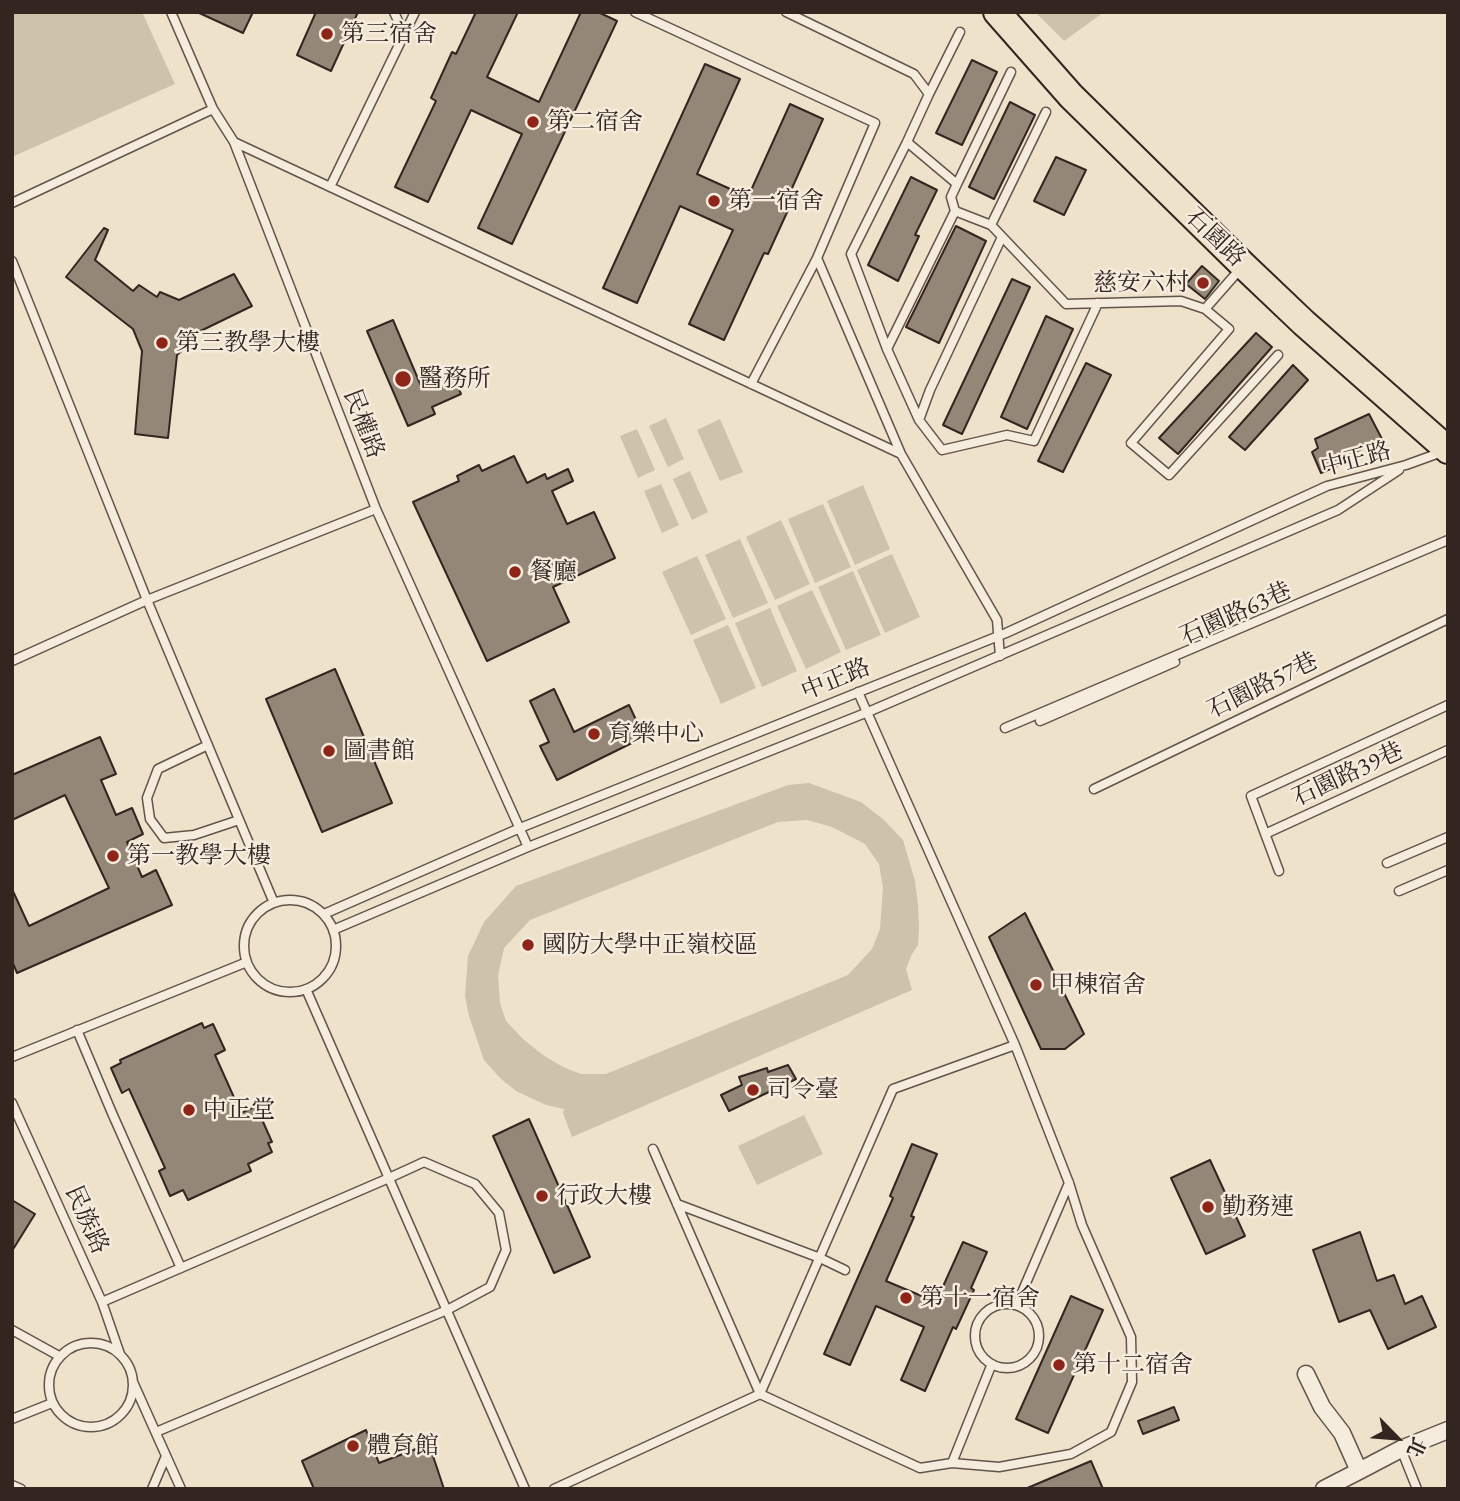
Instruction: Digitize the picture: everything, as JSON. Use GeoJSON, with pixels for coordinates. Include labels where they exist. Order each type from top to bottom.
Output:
{"type":"FeatureCollection","features":[{"type":"Feature","properties":{"kind":"main road","name":"石園路"},"geometry":{"type":"LineString","coordinates":[[997,12],[1071,96],[1243,265],[1304,323],[1448,450]]}},
{"type":"Feature","properties":{"kind":"street"},"geometry":{"type":"LineString","coordinates":[[1306,1374],[1322,1407],[1342,1433],[1359,1471]]}},
{"type":"Feature","properties":{"kind":"street"},"geometry":{"type":"LineString","coordinates":[[1324,1489],[1401,1449],[1448,1430]]}},
{"type":"Feature","properties":{"kind":"lane","name":"民權路"},"geometry":{"type":"LineString","coordinates":[[171,12],[213,109],[234,142],[376,509],[528,847]]}},
{"type":"Feature","properties":{"kind":"lane"},"geometry":{"type":"LineString","coordinates":[[394,12],[404,34]]}},
{"type":"Feature","properties":{"kind":"lane"},"geometry":{"type":"LineString","coordinates":[[330,187],[415,12]]}},
{"type":"Feature","properties":{"kind":"lane"},"geometry":{"type":"LineString","coordinates":[[635,12],[875,123],[817,258],[751,384]]}},
{"type":"Feature","properties":{"kind":"lane"},"geometry":{"type":"LineString","coordinates":[[786,12],[914,74],[929,94]]}},
{"type":"Feature","properties":{"kind":"lane"},"geometry":{"type":"LineString","coordinates":[[960,32],[851,254],[887,349],[919,420],[942,450],[1007,435],[1034,440],[1098,303]]}},
{"type":"Feature","properties":{"kind":"lane"},"geometry":{"type":"LineString","coordinates":[[887,349],[955,211],[951,197],[1011,72]]}},
{"type":"Feature","properties":{"kind":"lane"},"geometry":{"type":"LineString","coordinates":[[12,203],[213,109]]}},
{"type":"Feature","properties":{"kind":"lane"},"geometry":{"type":"LineString","coordinates":[[991,225],[1046,112]]}},
{"type":"Feature","properties":{"kind":"lane"},"geometry":{"type":"LineString","coordinates":[[234,142],[901,454]]}},
{"type":"Feature","properties":{"kind":"lane"},"geometry":{"type":"LineString","coordinates":[[907,142],[957,184]]}},
{"type":"Feature","properties":{"kind":"lane"},"geometry":{"type":"LineString","coordinates":[[955,211],[991,225],[1066,304],[1181,301],[1205,309],[1229,328],[1131,443],[1169,475],[1278,355]]}},
{"type":"Feature","properties":{"kind":"lane"},"geometry":{"type":"LineString","coordinates":[[919,420],[930,390],[1002,237]]}},
{"type":"Feature","properties":{"kind":"lane"},"geometry":{"type":"LineString","coordinates":[[817,258],[901,454],[997,620],[1000,656]]}},
{"type":"Feature","properties":{"kind":"lane"},"geometry":{"type":"LineString","coordinates":[[12,261],[147,600],[274,903]]}},
{"type":"Feature","properties":{"kind":"lane"},"geometry":{"type":"LineString","coordinates":[[1205,309],[1243,265]]}},
{"type":"Feature","properties":{"kind":"lane"},"geometry":{"type":"LineString","coordinates":[[1406,465],[1448,450]]}},
{"type":"Feature","properties":{"kind":"lane","name":"中正路"},"geometry":{"type":"LineString","coordinates":[[333,930],[528,847],[868,712],[1338,510],[1406,465]]}},
{"type":"Feature","properties":{"kind":"lane","name":"中正路"},"geometry":{"type":"LineString","coordinates":[[324,914],[520,828],[1006,633],[1327,486],[1406,465]]}},
{"type":"Feature","properties":{"kind":"lane"},"geometry":{"type":"LineString","coordinates":[[12,662],[147,600],[376,509]]}},
{"type":"Feature","properties":{"kind":"lane"},"geometry":{"type":"LineString","coordinates":[[1005,728],[1448,541]]}},
{"type":"Feature","properties":{"kind":"lane","name":"石園路63巷"},"geometry":{"type":"LineString","coordinates":[[1040,721],[1448,541]]}},
{"type":"Feature","properties":{"kind":"lane","name":"石園路57巷"},"geometry":{"type":"LineString","coordinates":[[1094,789],[1448,619]]}},
{"type":"Feature","properties":{"kind":"lane"},"geometry":{"type":"LineString","coordinates":[[653,1149],[760,1394],[920,1468],[951,1463],[999,1467],[1071,1454],[1111,1432],[1132,1382],[1131,1337],[1082,1225],[1069,1183],[1015,1045],[858,692]]}},
{"type":"Feature","properties":{"kind":"lane"},"geometry":{"type":"LineString","coordinates":[[1279,871],[1251,796],[1448,705]]}},
{"type":"Feature","properties":{"kind":"lane"},"geometry":{"type":"LineString","coordinates":[[208,745],[158,769],[146,798],[150,819],[164,838],[194,835],[239,820]]}},
{"type":"Feature","properties":{"kind":"lane","name":"石園路39巷"},"geometry":{"type":"LineString","coordinates":[[1265,834],[1448,750]]}},
{"type":"Feature","properties":{"kind":"lane"},"geometry":{"type":"LineString","coordinates":[[1387,863],[1448,837]]}},
{"type":"Feature","properties":{"kind":"lane"},"geometry":{"type":"LineString","coordinates":[[1399,891],[1448,870]]}},
{"type":"Feature","properties":{"kind":"lane"},"geometry":{"type":"LineString","coordinates":[[287,900],[301,901],[324,914],[333,930],[336,944],[328,971],[318,982],[306,989],[292,992],[264,985],[253,975],[244,948],[245,934],[251,920],[261,910],[287,900]]}},
{"type":"Feature","properties":{"kind":"lane"},"geometry":{"type":"LineString","coordinates":[[12,1057],[247,962]]}},
{"type":"Feature","properties":{"kind":"lane"},"geometry":{"type":"LineString","coordinates":[[306,989],[525,1489]]}},
{"type":"Feature","properties":{"kind":"lane"},"geometry":{"type":"LineString","coordinates":[[77,1030],[181,1268]]}},
{"type":"Feature","properties":{"kind":"lane"},"geometry":{"type":"LineString","coordinates":[[554,1489],[760,1394],[893,1089],[1015,1045]]}},
{"type":"Feature","properties":{"kind":"lane","name":"民族路"},"geometry":{"type":"LineString","coordinates":[[12,1103],[102,1302],[120,1354]]}},
{"type":"Feature","properties":{"kind":"lane"},"geometry":{"type":"LineString","coordinates":[[102,1302],[424,1161],[475,1184],[499,1213],[506,1250],[490,1287],[447,1310],[156,1432]]}},
{"type":"Feature","properties":{"kind":"lane"},"geometry":{"type":"LineString","coordinates":[[1017,1304],[1069,1183]]}},
{"type":"Feature","properties":{"kind":"lane"},"geometry":{"type":"LineString","coordinates":[[677,1204],[845,1270]]}},
{"type":"Feature","properties":{"kind":"lane"},"geometry":{"type":"LineString","coordinates":[[1017,1304],[1030,1311],[1039,1328],[1038,1347],[1027,1362],[1010,1369],[991,1366],[978,1353],[973,1334],[979,1317],[994,1305],[1017,1304]]}},
{"type":"Feature","properties":{"kind":"lane"},"geometry":{"type":"LineString","coordinates":[[12,1330],[59,1356]]}},
{"type":"Feature","properties":{"kind":"lane"},"geometry":{"type":"LineString","coordinates":[[133,1382],[125,1409],[114,1420],[101,1426],[87,1427],[72,1423],[61,1415],[52,1403],[48,1391],[52,1367],[59,1356],[70,1348],[82,1343],[96,1342],[109,1346],[120,1354],[127,1362],[133,1382],[181,1489]]}},
{"type":"Feature","properties":{"kind":"lane"},"geometry":{"type":"LineString","coordinates":[[951,1463],[991,1366]]}},
{"type":"Feature","properties":{"kind":"lane"},"geometry":{"type":"LineString","coordinates":[[12,1419],[52,1403]]}},
{"type":"Feature","properties":{"kind":"lane"},"geometry":{"type":"LineString","coordinates":[[1401,1449],[1417,1489]]}},
{"type":"Feature","properties":{"kind":"lane"},"geometry":{"type":"LineString","coordinates":[[152,1489],[166,1456]]}},
{"type":"Feature","properties":{"kind":"lane"},"geometry":{"type":"LineString","coordinates":[[12,1485],[21,1489]]}},
{"type":"Feature","properties":{"kind":"shaded area"},"geometry":{"type":"Polygon","coordinates":[[[12,12],[142,12],[175,84],[12,157],[12,12]]]}},
{"type":"Feature","properties":{"kind":"shaded area"},"geometry":{"type":"Polygon","coordinates":[[[1035,12],[1104,12],[1064,41],[1035,12]]]}},
{"type":"Feature","properties":{"kind":"shaded area"},"geometry":{"type":"Polygon","coordinates":[[[666,418],[684,459],[668,467],[649,426],[666,418]]]}},
{"type":"Feature","properties":{"kind":"shaded area"},"geometry":{"type":"Polygon","coordinates":[[[720,419],[743,472],[720,481],[697,430],[720,419]]]}},
{"type":"Feature","properties":{"kind":"shaded area"},"geometry":{"type":"Polygon","coordinates":[[[637,429],[655,470],[638,478],[620,436],[637,429]]]}},
{"type":"Feature","properties":{"kind":"shaded area"},"geometry":{"type":"Polygon","coordinates":[[[690,471],[708,512],[692,520],[673,479],[690,471]]]}},
{"type":"Feature","properties":{"kind":"shaded area"},"geometry":{"type":"Polygon","coordinates":[[[661,484],[679,525],[662,533],[644,491],[661,484]]]}},
{"type":"Feature","properties":{"kind":"shaded area"},"geometry":{"type":"Polygon","coordinates":[[[863,485],[890,549],[855,565],[827,501],[863,485]]]}},
{"type":"Feature","properties":{"kind":"shaded area"},"geometry":{"type":"Polygon","coordinates":[[[823,504],[851,567],[815,583],[788,519],[823,504]]]}},
{"type":"Feature","properties":{"kind":"shaded area"},"geometry":{"type":"Polygon","coordinates":[[[781,520],[810,584],[775,600],[746,537],[781,520]]]}},
{"type":"Feature","properties":{"kind":"shaded area"},"geometry":{"type":"Polygon","coordinates":[[[740,539],[768,603],[733,618],[705,555],[740,539]]]}},
{"type":"Feature","properties":{"kind":"shaded area"},"geometry":{"type":"Polygon","coordinates":[[[892,554],[920,617],[885,633],[857,570],[892,554]]]}},
{"type":"Feature","properties":{"kind":"shaded area"},"geometry":{"type":"Polygon","coordinates":[[[697,556],[726,619],[691,635],[662,572],[697,556]]]}},
{"type":"Feature","properties":{"kind":"shaded area"},"geometry":{"type":"Polygon","coordinates":[[[853,571],[881,635],[846,650],[818,587],[853,571]]]}},
{"type":"Feature","properties":{"kind":"shaded area"},"geometry":{"type":"Polygon","coordinates":[[[812,590],[841,652],[806,669],[777,606],[812,590]]]}},
{"type":"Feature","properties":{"kind":"shaded area"},"geometry":{"type":"Polygon","coordinates":[[[770,608],[797,671],[762,687],[735,623],[770,608]]]}},
{"type":"Feature","properties":{"kind":"shaded area"},"geometry":{"type":"Polygon","coordinates":[[[728,625],[756,688],[721,704],[693,640],[728,625]]]}},
{"type":"Feature","properties":{"kind":"shaded area"},"geometry":{"type":"Polygon","coordinates":[[[809,783],[861,802],[903,840],[915,881],[918,905],[918,945],[906,969],[912,990],[572,1137],[564,1109],[546,1105],[516,1091],[484,1060],[465,996],[468,956],[484,922],[516,886],[788,785],[809,783]],[[807,820],[778,822],[530,920],[504,948],[498,976],[500,1003],[506,1021],[524,1040],[563,1067],[581,1074],[606,1074],[848,975],[872,949],[880,929],[883,888],[879,864],[865,844],[832,827],[807,820]]]}},
{"type":"Feature","properties":{"kind":"shaded area"},"geometry":{"type":"Polygon","coordinates":[[[804,1115],[823,1154],[757,1185],[738,1146],[804,1115]]]}},
{"type":"Feature","properties":{"kind":"building"},"geometry":{"type":"Polygon","coordinates":[[[197,12],[253,12],[243,33],[197,12]]]}},
{"type":"Feature","properties":{"kind":"building","name":"第三宿舍"},"geometry":{"type":"Polygon","coordinates":[[[316,12],[358,12],[331,71],[297,55],[316,12]]]}},
{"type":"Feature","properties":{"kind":"building","name":"第二宿舍"},"geometry":{"type":"Polygon","coordinates":[[[476,12],[518,12],[487,77],[539,102],[581,12],[598,12],[617,21],[512,244],[478,228],[522,134],[471,110],[428,202],[395,187],[436,101],[431,98],[452,52],[456,54],[476,12]]]}},
{"type":"Feature","properties":{"kind":"building"},"geometry":{"type":"Polygon","coordinates":[[[972,60],[997,72],[962,145],[936,133],[972,60]]]}},
{"type":"Feature","properties":{"kind":"building","name":"第一宿舍"},"geometry":{"type":"Polygon","coordinates":[[[705,64],[740,79],[697,174],[748,197],[790,104],[823,119],[784,206],[789,208],[768,254],[764,253],[724,340],[689,324],[733,230],[680,206],[637,303],[603,288],[705,64]]]}},
{"type":"Feature","properties":{"kind":"building"},"geometry":{"type":"Polygon","coordinates":[[[1010,102],[1035,115],[994,199],[969,187],[1010,102]]]}},
{"type":"Feature","properties":{"kind":"building"},"geometry":{"type":"Polygon","coordinates":[[[1056,157],[1086,170],[1064,215],[1034,201],[1056,157]]]}},
{"type":"Feature","properties":{"kind":"building"},"geometry":{"type":"Polygon","coordinates":[[[911,177],[937,190],[915,235],[919,236],[898,281],[868,265],[911,177]]]}},
{"type":"Feature","properties":{"kind":"building"},"geometry":{"type":"Polygon","coordinates":[[[956,226],[986,241],[939,343],[906,327],[956,226]]]}},
{"type":"Feature","properties":{"kind":"building","name":"第三教學大樓"},"geometry":{"type":"Polygon","coordinates":[[[104,228],[108,230],[95,260],[133,291],[139,285],[157,297],[160,292],[179,300],[234,274],[252,306],[182,340],[186,347],[177,355],[168,438],[135,434],[142,351],[133,329],[66,277],[104,228]]]}},
{"type":"Feature","properties":{"kind":"building","name":"慈安六村"},"geometry":{"type":"Polygon","coordinates":[[[1202,266],[1219,281],[1205,299],[1186,284],[1202,266]]]}},
{"type":"Feature","properties":{"kind":"building"},"geometry":{"type":"Polygon","coordinates":[[[1012,279],[1030,287],[962,434],[943,425],[1012,279]]]}},
{"type":"Feature","properties":{"kind":"building"},"geometry":{"type":"Polygon","coordinates":[[[1046,316],[1073,329],[1027,429],[1001,417],[1046,316]]]}},
{"type":"Feature","properties":{"kind":"building","name":"醫務所"},"geometry":{"type":"Polygon","coordinates":[[[393,320],[421,386],[452,373],[461,394],[432,407],[435,414],[408,426],[367,331],[393,320]]]}},
{"type":"Feature","properties":{"kind":"building"},"geometry":{"type":"Polygon","coordinates":[[[1256,333],[1272,347],[1178,454],[1159,438],[1256,333]]]}},
{"type":"Feature","properties":{"kind":"building"},"geometry":{"type":"Polygon","coordinates":[[[1086,363],[1111,375],[1063,472],[1038,461],[1086,363]]]}},
{"type":"Feature","properties":{"kind":"building"},"geometry":{"type":"Polygon","coordinates":[[[1293,365],[1308,380],[1245,450],[1229,437],[1293,365]]]}},
{"type":"Feature","properties":{"kind":"building"},"geometry":{"type":"Polygon","coordinates":[[[1369,414],[1382,439],[1343,458],[1346,462],[1321,473],[1312,452],[1318,448],[1315,439],[1369,414]]]}},
{"type":"Feature","properties":{"kind":"building","name":"餐廳"},"geometry":{"type":"Polygon","coordinates":[[[514,456],[527,483],[545,474],[547,479],[568,469],[573,481],[552,491],[567,524],[594,512],[615,558],[553,587],[569,622],[487,661],[413,502],[459,481],[457,476],[479,465],[482,471],[514,456]]]}},
{"type":"Feature","properties":{"kind":"building","name":"圖書館"},"geometry":{"type":"Polygon","coordinates":[[[335,669],[392,803],[322,832],[266,699],[335,669]]]}},
{"type":"Feature","properties":{"kind":"building","name":"育樂中心"},"geometry":{"type":"Polygon","coordinates":[[[554,689],[574,732],[629,705],[644,737],[557,780],[540,746],[549,742],[530,701],[554,689]]]}},
{"type":"Feature","properties":{"kind":"building","name":"第一教學大樓"},"geometry":{"type":"Polygon","coordinates":[[[100,737],[116,774],[101,780],[116,815],[132,808],[143,834],[127,842],[142,877],[156,870],[172,905],[17,973],[12,961],[12,889],[29,926],[109,888],[65,795],[12,820],[12,775],[100,737]]]}},
{"type":"Feature","properties":{"kind":"building","name":"甲棟宿舍"},"geometry":{"type":"Polygon","coordinates":[[[1025,913],[1084,1034],[1065,1049],[1041,1049],[989,937],[1025,913]]]}},
{"type":"Feature","properties":{"kind":"building","name":"中正堂"},"geometry":{"type":"Polygon","coordinates":[[[202,1023],[204,1028],[213,1024],[225,1050],[215,1055],[241,1113],[256,1106],[272,1142],[268,1143],[272,1152],[248,1164],[251,1171],[188,1200],[183,1190],[170,1196],[159,1171],[165,1168],[129,1089],[122,1093],[111,1068],[121,1063],[120,1060],[202,1023]]]}},
{"type":"Feature","properties":{"kind":"building","name":"司令臺"},"geometry":{"type":"Polygon","coordinates":[[[788,1065],[796,1079],[729,1111],[721,1095],[742,1085],[739,1077],[788,1065]]]}},
{"type":"Feature","properties":{"kind":"building","name":"行政大樓"},"geometry":{"type":"Polygon","coordinates":[[[529,1119],[590,1257],[554,1273],[493,1136],[529,1119]]]}},
{"type":"Feature","properties":{"kind":"building","name":"第十一宿舍"},"geometry":{"type":"Polygon","coordinates":[[[912,1144],[937,1154],[911,1216],[914,1217],[886,1281],[936,1302],[963,1242],[987,1252],[971,1288],[974,1290],[956,1329],[953,1327],[925,1391],[901,1380],[924,1327],[876,1306],[850,1365],[824,1354],[893,1198],[890,1196],[912,1144]]]}},
{"type":"Feature","properties":{"kind":"building","name":"勤務連"},"geometry":{"type":"Polygon","coordinates":[[[1210,1160],[1245,1236],[1206,1254],[1171,1178],[1210,1160]]]}},
{"type":"Feature","properties":{"kind":"building"},"geometry":{"type":"Polygon","coordinates":[[[12,1200],[35,1214],[12,1251],[12,1200]]]}},
{"type":"Feature","properties":{"kind":"building"},"geometry":{"type":"Polygon","coordinates":[[[1360,1232],[1377,1281],[1394,1275],[1405,1304],[1422,1296],[1436,1327],[1388,1349],[1370,1310],[1339,1322],[1313,1250],[1360,1232]]]}},
{"type":"Feature","properties":{"kind":"building","name":"第十二宿舍"},"geometry":{"type":"Polygon","coordinates":[[[1071,1296],[1103,1310],[1048,1433],[1016,1419],[1071,1296]]]}},
{"type":"Feature","properties":{"kind":"building"},"geometry":{"type":"Polygon","coordinates":[[[1174,1407],[1179,1420],[1143,1434],[1138,1421],[1174,1407]]]}},
{"type":"Feature","properties":{"kind":"building","name":"體育館"},"geometry":{"type":"Polygon","coordinates":[[[366,1430],[379,1463],[429,1444],[444,1489],[314,1489],[302,1461],[366,1430]]]}},
{"type":"Feature","properties":{"kind":"building"},"geometry":{"type":"Polygon","coordinates":[[[1091,1461],[1103,1489],[1025,1489],[1091,1461]]]}},
{"type":"Feature","properties":{"kind":"place","name":"第三宿舍"},"geometry":{"type":"Point","coordinates":[327,34]}},
{"type":"Feature","properties":{"kind":"place","name":"第二宿舍"},"geometry":{"type":"Point","coordinates":[533,122]}},
{"type":"Feature","properties":{"kind":"place","name":"第一宿舍"},"geometry":{"type":"Point","coordinates":[714,201]}},
{"type":"Feature","properties":{"kind":"place","name":"慈安六村"},"geometry":{"type":"Point","coordinates":[1203,283]}},
{"type":"Feature","properties":{"kind":"place","name":"第三教學大樓"},"geometry":{"type":"Point","coordinates":[162,343]}},
{"type":"Feature","properties":{"kind":"place","name":"醫務所"},"geometry":{"type":"Point","coordinates":[403,379]}},
{"type":"Feature","properties":{"kind":"place","name":"餐廳"},"geometry":{"type":"Point","coordinates":[515,572]}},
{"type":"Feature","properties":{"kind":"place","name":"育樂中心"},"geometry":{"type":"Point","coordinates":[594,734]}},
{"type":"Feature","properties":{"kind":"place","name":"圖書館"},"geometry":{"type":"Point","coordinates":[329,751]}},
{"type":"Feature","properties":{"kind":"place","name":"第一教學大樓"},"geometry":{"type":"Point","coordinates":[113,856]}},
{"type":"Feature","properties":{"kind":"place","name":"國防大學中正嶺校區"},"geometry":{"type":"Point","coordinates":[528,945]}},
{"type":"Feature","properties":{"kind":"place","name":"甲棟宿舍"},"geometry":{"type":"Point","coordinates":[1036,985]}},
{"type":"Feature","properties":{"kind":"place","name":"司令臺"},"geometry":{"type":"Point","coordinates":[753,1090]}},
{"type":"Feature","properties":{"kind":"place","name":"中正堂"},"geometry":{"type":"Point","coordinates":[189,1110]}},
{"type":"Feature","properties":{"kind":"place","name":"行政大樓"},"geometry":{"type":"Point","coordinates":[542,1196]}},
{"type":"Feature","properties":{"kind":"place","name":"勤務連"},"geometry":{"type":"Point","coordinates":[1208,1207]}},
{"type":"Feature","properties":{"kind":"place","name":"第十一宿舍"},"geometry":{"type":"Point","coordinates":[906,1298]}},
{"type":"Feature","properties":{"kind":"place","name":"第十二宿舍"},"geometry":{"type":"Point","coordinates":[1059,1365]}},
{"type":"Feature","properties":{"kind":"place","name":"體育館"},"geometry":{"type":"Point","coordinates":[353,1446]}}]}
